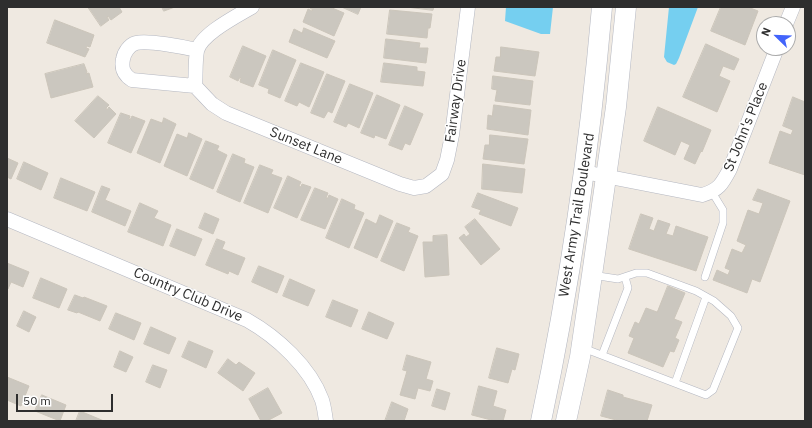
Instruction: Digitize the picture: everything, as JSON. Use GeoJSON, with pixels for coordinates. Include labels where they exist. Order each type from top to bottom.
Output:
{"type":"FeatureCollection","features":[{"type":"Feature","properties":{"kind":"main road","name":"West Army Trail Boulevard"},"geometry":{"type":"LineString","coordinates":[[541,421],[556,353],[584,172],[593,104],[602,7]]}},
{"type":"Feature","properties":{"kind":"main road","name":"West Army Trail Boulevard"},"geometry":{"type":"LineString","coordinates":[[566,421],[581,352],[616,107],[626,7]]}},
{"type":"Feature","properties":{"kind":"main road"},"geometry":{"type":"LineString","coordinates":[[568,273],[592,275]]}},
{"type":"Feature","properties":{"kind":"main road"},"geometry":{"type":"LineString","coordinates":[[556,353],[581,352]]}},
{"type":"Feature","properties":{"kind":"street"},"geometry":{"type":"LineString","coordinates":[[197,50],[144,42],[134,43],[127,49],[123,58],[122,68],[125,76],[132,80],[195,86],[197,50],[207,36],[218,27],[252,7]]}},
{"type":"Feature","properties":{"kind":"street","name":"Fairway Drive"},"geometry":{"type":"LineString","coordinates":[[426,186],[442,174],[447,160],[452,135],[468,7]]}},
{"type":"Feature","properties":{"kind":"street","name":"St John's Place"},"geometry":{"type":"LineString","coordinates":[[712,192],[722,184],[730,169],[774,56]]}},
{"type":"Feature","properties":{"kind":"street","name":"Sunset Lane"},"geometry":{"type":"LineString","coordinates":[[195,86],[212,104],[226,113],[400,184],[414,188],[426,186]]}},
{"type":"Feature","properties":{"kind":"street"},"geometry":{"type":"LineString","coordinates":[[584,172],[702,195],[712,192]]}},
{"type":"Feature","properties":{"kind":"street","name":"Country Club Drive"},"geometry":{"type":"LineString","coordinates":[[7,219],[256,325],[292,354],[306,371],[322,400],[326,421]]}},
{"type":"Feature","properties":{"kind":"lane"},"geometry":{"type":"LineString","coordinates":[[706,277],[723,223],[723,210],[712,192]]}},
{"type":"Feature","properties":{"kind":"lane"},"geometry":{"type":"LineString","coordinates":[[581,352],[602,356],[706,394],[713,390],[738,328],[731,316],[714,301],[696,291],[647,273],[636,273],[618,279],[592,275]]}},
{"type":"Feature","properties":{"kind":"lane"},"geometry":{"type":"LineString","coordinates":[[602,356],[628,288],[625,277]]}},
{"type":"Feature","properties":{"kind":"lane"},"geometry":{"type":"LineString","coordinates":[[675,383],[706,297]]}},
{"type":"Feature","properties":{"kind":"water"},"geometry":{"type":"Polygon","coordinates":[[[506,7],[553,7],[550,34],[541,34],[505,21],[506,7]]]}},
{"type":"Feature","properties":{"kind":"water"},"geometry":{"type":"Polygon","coordinates":[[[669,7],[698,7],[679,58],[674,65],[667,62],[664,57],[669,7]]]}},
{"type":"Feature","properties":{"kind":"building"},"geometry":{"type":"Polygon","coordinates":[[[88,7],[119,7],[122,12],[111,20],[108,16],[107,17],[109,20],[101,26],[88,7]]]}},
{"type":"Feature","properties":{"kind":"building"},"geometry":{"type":"Polygon","coordinates":[[[162,7],[175,7],[164,11],[162,7]]]}},
{"type":"Feature","properties":{"kind":"building"},"geometry":{"type":"Polygon","coordinates":[[[310,7],[330,7],[344,13],[334,36],[303,22],[308,9],[313,10],[310,7]]]}},
{"type":"Feature","properties":{"kind":"building"},"geometry":{"type":"Polygon","coordinates":[[[342,7],[361,7],[358,14],[342,7]]]}},
{"type":"Feature","properties":{"kind":"building"},"geometry":{"type":"Polygon","coordinates":[[[407,7],[434,7],[433,10],[407,7]]]}},
{"type":"Feature","properties":{"kind":"building"},"geometry":{"type":"Polygon","coordinates":[[[721,7],[748,7],[758,11],[745,45],[711,31],[721,7]]]}},
{"type":"Feature","properties":{"kind":"building"},"geometry":{"type":"Polygon","coordinates":[[[390,10],[432,14],[427,38],[387,34],[390,10]]]}},
{"type":"Feature","properties":{"kind":"building"},"geometry":{"type":"Polygon","coordinates":[[[55,20],[94,35],[90,47],[87,46],[86,48],[89,49],[85,57],[47,43],[55,20]]]}},
{"type":"Feature","properties":{"kind":"building"},"geometry":{"type":"Polygon","coordinates":[[[304,28],[335,41],[327,58],[289,42],[294,29],[302,33],[304,28]]]}},
{"type":"Feature","properties":{"kind":"building"},"geometry":{"type":"Polygon","coordinates":[[[386,39],[420,43],[419,48],[428,48],[426,63],[384,58],[386,39]]]}},
{"type":"Feature","properties":{"kind":"building"},"geometry":{"type":"Polygon","coordinates":[[[706,44],[739,59],[734,70],[723,66],[719,76],[730,81],[717,112],[683,97],[706,44]]]}},
{"type":"Feature","properties":{"kind":"building"},"geometry":{"type":"Polygon","coordinates":[[[243,46],[266,56],[253,87],[240,82],[240,77],[238,81],[230,77],[243,46]]]}},
{"type":"Feature","properties":{"kind":"building"},"geometry":{"type":"Polygon","coordinates":[[[501,47],[539,52],[535,76],[494,71],[496,57],[500,57],[501,47]]]}},
{"type":"Feature","properties":{"kind":"building"},"geometry":{"type":"Polygon","coordinates":[[[273,50],[296,60],[280,98],[268,93],[269,89],[259,85],[273,50]]]}},
{"type":"Feature","properties":{"kind":"building"},"geometry":{"type":"Polygon","coordinates":[[[301,63],[324,72],[309,107],[299,102],[297,106],[285,101],[301,63]]]}},
{"type":"Feature","properties":{"kind":"building"},"geometry":{"type":"Polygon","coordinates":[[[384,63],[417,67],[417,71],[425,72],[423,86],[381,82],[384,63]]]}},
{"type":"Feature","properties":{"kind":"building"},"geometry":{"type":"Polygon","coordinates":[[[84,64],[87,72],[86,74],[89,73],[93,87],[51,98],[45,74],[84,64]]]}},
{"type":"Feature","properties":{"kind":"building"},"geometry":{"type":"Polygon","coordinates":[[[327,74],[345,81],[332,113],[328,111],[324,118],[311,113],[327,74]]]}},
{"type":"Feature","properties":{"kind":"building"},"geometry":{"type":"Polygon","coordinates":[[[493,76],[533,81],[530,105],[495,101],[497,90],[492,89],[493,76]]]}},
{"type":"Feature","properties":{"kind":"building"},"geometry":{"type":"Polygon","coordinates":[[[350,84],[373,93],[359,128],[348,123],[346,127],[334,122],[350,84]]]}},
{"type":"Feature","properties":{"kind":"building"},"geometry":{"type":"Polygon","coordinates":[[[377,95],[400,105],[386,139],[375,135],[374,138],[361,133],[377,95]]]}},
{"type":"Feature","properties":{"kind":"building"},"geometry":{"type":"Polygon","coordinates":[[[98,96],[109,105],[106,108],[107,110],[109,107],[116,114],[94,138],[75,121],[98,96]]]}},
{"type":"Feature","properties":{"kind":"building"},"geometry":{"type":"Polygon","coordinates":[[[793,97],[805,102],[805,175],[769,163],[780,131],[791,135],[793,130],[783,126],[793,97]]]}},
{"type":"Feature","properties":{"kind":"building"},"geometry":{"type":"Polygon","coordinates":[[[494,105],[531,110],[528,135],[487,129],[488,115],[492,116],[494,105]]]}},
{"type":"Feature","properties":{"kind":"building"},"geometry":{"type":"Polygon","coordinates":[[[405,106],[423,114],[410,145],[405,143],[402,150],[389,145],[405,106]]]}},
{"type":"Feature","properties":{"kind":"building"},"geometry":{"type":"Polygon","coordinates":[[[658,107],[711,130],[702,152],[701,151],[695,164],[684,159],[690,145],[681,141],[675,155],[644,141],[658,107]]]}},
{"type":"Feature","properties":{"kind":"building"},"geometry":{"type":"Polygon","coordinates":[[[121,113],[130,116],[130,120],[132,116],[145,121],[131,153],[108,143],[121,113]]]}},
{"type":"Feature","properties":{"kind":"building"},"geometry":{"type":"Polygon","coordinates":[[[164,118],[176,124],[160,163],[137,153],[151,119],[162,123],[164,118]]]}},
{"type":"Feature","properties":{"kind":"building"},"geometry":{"type":"Polygon","coordinates":[[[189,133],[202,139],[187,176],[164,166],[177,134],[187,138],[189,133]]]}},
{"type":"Feature","properties":{"kind":"building"},"geometry":{"type":"Polygon","coordinates":[[[490,135],[528,139],[524,164],[483,159],[485,145],[489,145],[490,135]]]}},
{"type":"Feature","properties":{"kind":"building"},"geometry":{"type":"Polygon","coordinates":[[[206,141],[219,146],[217,150],[227,155],[213,189],[190,179],[206,141]]]}},
{"type":"Feature","properties":{"kind":"building"},"geometry":{"type":"Polygon","coordinates":[[[233,154],[245,159],[244,163],[254,167],[240,202],[217,192],[233,154]]]}},
{"type":"Feature","properties":{"kind":"building"},"geometry":{"type":"Polygon","coordinates":[[[7,158],[18,163],[11,179],[7,177],[7,158]]]}},
{"type":"Feature","properties":{"kind":"building"},"geometry":{"type":"Polygon","coordinates":[[[24,162],[48,173],[41,190],[17,179],[24,162]]]}},
{"type":"Feature","properties":{"kind":"building"},"geometry":{"type":"Polygon","coordinates":[[[483,164],[525,169],[522,193],[482,189],[483,164]]]}},
{"type":"Feature","properties":{"kind":"building"},"geometry":{"type":"Polygon","coordinates":[[[260,165],[273,170],[271,174],[282,178],[268,213],[244,203],[260,165]]]}},
{"type":"Feature","properties":{"kind":"building"},"geometry":{"type":"Polygon","coordinates":[[[288,176],[301,182],[299,186],[301,187],[302,184],[311,187],[297,218],[274,208],[288,176]]]}},
{"type":"Feature","properties":{"kind":"building"},"geometry":{"type":"Polygon","coordinates":[[[61,178],[95,192],[87,211],[54,198],[61,178]]]}},
{"type":"Feature","properties":{"kind":"building"},"geometry":{"type":"Polygon","coordinates":[[[102,186],[110,189],[105,200],[131,211],[125,226],[92,212],[102,186]]]}},
{"type":"Feature","properties":{"kind":"building"},"geometry":{"type":"Polygon","coordinates":[[[315,188],[328,193],[326,198],[328,198],[329,195],[338,199],[325,229],[301,220],[315,188]]]}},
{"type":"Feature","properties":{"kind":"building"},"geometry":{"type":"Polygon","coordinates":[[[758,189],[790,201],[760,282],[752,279],[747,293],[713,280],[717,270],[728,275],[730,270],[725,268],[732,249],[742,253],[746,245],[737,241],[748,210],[759,214],[763,203],[753,200],[758,189]]]}},
{"type":"Feature","properties":{"kind":"building"},"geometry":{"type":"Polygon","coordinates":[[[478,193],[518,208],[511,226],[479,214],[481,210],[472,207],[478,193]]]}},
{"type":"Feature","properties":{"kind":"building"},"geometry":{"type":"Polygon","coordinates":[[[342,199],[355,205],[354,209],[364,213],[349,248],[326,238],[342,199]]]}},
{"type":"Feature","properties":{"kind":"building"},"geometry":{"type":"Polygon","coordinates":[[[140,203],[158,211],[154,218],[171,225],[163,246],[128,232],[140,203]]]}},
{"type":"Feature","properties":{"kind":"building"},"geometry":{"type":"Polygon","coordinates":[[[205,213],[219,219],[213,234],[199,228],[205,213]]]}},
{"type":"Feature","properties":{"kind":"building"},"geometry":{"type":"Polygon","coordinates":[[[641,214],[653,218],[649,229],[654,231],[658,220],[670,224],[666,234],[673,236],[676,226],[708,237],[696,271],[629,249],[641,214]]]}},
{"type":"Feature","properties":{"kind":"building"},"geometry":{"type":"Polygon","coordinates":[[[380,215],[393,221],[377,258],[354,248],[366,219],[376,224],[380,215]]]}},
{"type":"Feature","properties":{"kind":"building"},"geometry":{"type":"Polygon","coordinates":[[[475,219],[500,249],[481,265],[459,238],[464,234],[466,237],[470,234],[465,227],[475,219]]]}},
{"type":"Feature","properties":{"kind":"building"},"geometry":{"type":"Polygon","coordinates":[[[397,223],[410,228],[408,232],[418,236],[404,271],[381,261],[397,223]]]}},
{"type":"Feature","properties":{"kind":"building"},"geometry":{"type":"Polygon","coordinates":[[[177,229],[202,239],[195,256],[170,246],[177,229]]]}},
{"type":"Feature","properties":{"kind":"building"},"geometry":{"type":"Polygon","coordinates":[[[447,235],[449,275],[425,277],[423,242],[433,242],[433,236],[447,235]]]}},
{"type":"Feature","properties":{"kind":"building"},"geometry":{"type":"Polygon","coordinates":[[[217,239],[225,242],[222,249],[245,258],[238,275],[229,271],[228,274],[206,265],[217,239]]]}},
{"type":"Feature","properties":{"kind":"building"},"geometry":{"type":"Polygon","coordinates":[[[7,263],[29,272],[23,287],[11,282],[8,289],[7,288],[7,263]]]}},
{"type":"Feature","properties":{"kind":"building"},"geometry":{"type":"Polygon","coordinates":[[[259,266],[284,276],[277,293],[252,282],[259,266]]]}},
{"type":"Feature","properties":{"kind":"building"},"geometry":{"type":"Polygon","coordinates":[[[41,278],[67,289],[59,308],[33,298],[41,278]]]}},
{"type":"Feature","properties":{"kind":"building"},"geometry":{"type":"Polygon","coordinates":[[[290,279],[315,290],[308,306],[283,296],[290,279]]]}},
{"type":"Feature","properties":{"kind":"building"},"geometry":{"type":"Polygon","coordinates":[[[668,286],[685,293],[674,319],[682,322],[675,338],[679,340],[674,352],[670,351],[663,367],[628,353],[634,338],[629,336],[635,322],[639,324],[646,308],[657,312],[668,286]]]}},
{"type":"Feature","properties":{"kind":"building"},"geometry":{"type":"Polygon","coordinates":[[[75,295],[107,306],[100,321],[78,312],[68,310],[75,295]]]}},
{"type":"Feature","properties":{"kind":"building"},"geometry":{"type":"Polygon","coordinates":[[[333,300],[358,310],[351,327],[326,317],[333,300]]]}},
{"type":"Feature","properties":{"kind":"building"},"geometry":{"type":"Polygon","coordinates":[[[24,311],[36,317],[29,332],[17,326],[24,311]]]}},
{"type":"Feature","properties":{"kind":"building"},"geometry":{"type":"Polygon","coordinates":[[[369,312],[394,323],[387,339],[362,329],[369,312]]]}},
{"type":"Feature","properties":{"kind":"building"},"geometry":{"type":"Polygon","coordinates":[[[116,313],[141,323],[134,340],[109,329],[116,313]]]}},
{"type":"Feature","properties":{"kind":"building"},"geometry":{"type":"Polygon","coordinates":[[[151,327],[176,338],[169,354],[144,344],[151,327]]]}},
{"type":"Feature","properties":{"kind":"building"},"geometry":{"type":"Polygon","coordinates":[[[189,341],[213,351],[206,368],[182,357],[189,341]]]}},
{"type":"Feature","properties":{"kind":"building"},"geometry":{"type":"Polygon","coordinates":[[[497,348],[519,354],[515,370],[512,369],[508,383],[489,378],[497,348]]]}},
{"type":"Feature","properties":{"kind":"building"},"geometry":{"type":"Polygon","coordinates":[[[120,351],[133,357],[126,372],[114,367],[120,351]]]}},
{"type":"Feature","properties":{"kind":"building"},"geometry":{"type":"Polygon","coordinates":[[[407,355],[431,362],[426,379],[433,381],[430,391],[418,388],[415,399],[400,395],[407,371],[403,370],[407,355]]]}},
{"type":"Feature","properties":{"kind":"building"},"geometry":{"type":"Polygon","coordinates":[[[228,359],[236,365],[239,362],[255,373],[243,391],[218,373],[228,359]]]}},
{"type":"Feature","properties":{"kind":"building"},"geometry":{"type":"Polygon","coordinates":[[[153,365],[167,370],[160,388],[146,382],[153,365]]]}},
{"type":"Feature","properties":{"kind":"building"},"geometry":{"type":"Polygon","coordinates":[[[7,377],[29,386],[21,406],[7,400],[7,377]]]}},
{"type":"Feature","properties":{"kind":"building"},"geometry":{"type":"Polygon","coordinates":[[[479,386],[497,391],[493,406],[506,410],[503,421],[495,421],[472,415],[479,386]]]}},
{"type":"Feature","properties":{"kind":"building"},"geometry":{"type":"Polygon","coordinates":[[[268,388],[282,413],[267,421],[261,421],[249,399],[268,388]]]}},
{"type":"Feature","properties":{"kind":"building"},"geometry":{"type":"Polygon","coordinates":[[[437,389],[450,393],[445,410],[432,406],[437,389]]]}},
{"type":"Feature","properties":{"kind":"building"},"geometry":{"type":"Polygon","coordinates":[[[608,390],[623,395],[623,397],[652,405],[647,421],[620,421],[601,416],[608,390]]]}},
{"type":"Feature","properties":{"kind":"building"},"geometry":{"type":"Polygon","coordinates":[[[42,395],[66,405],[60,421],[35,411],[42,395]]]}},
{"type":"Feature","properties":{"kind":"building"},"geometry":{"type":"Polygon","coordinates":[[[392,402],[408,409],[404,421],[385,421],[392,402]]]}},
{"type":"Feature","properties":{"kind":"building"},"geometry":{"type":"Polygon","coordinates":[[[80,411],[104,421],[76,421],[80,411]]]}}]}
